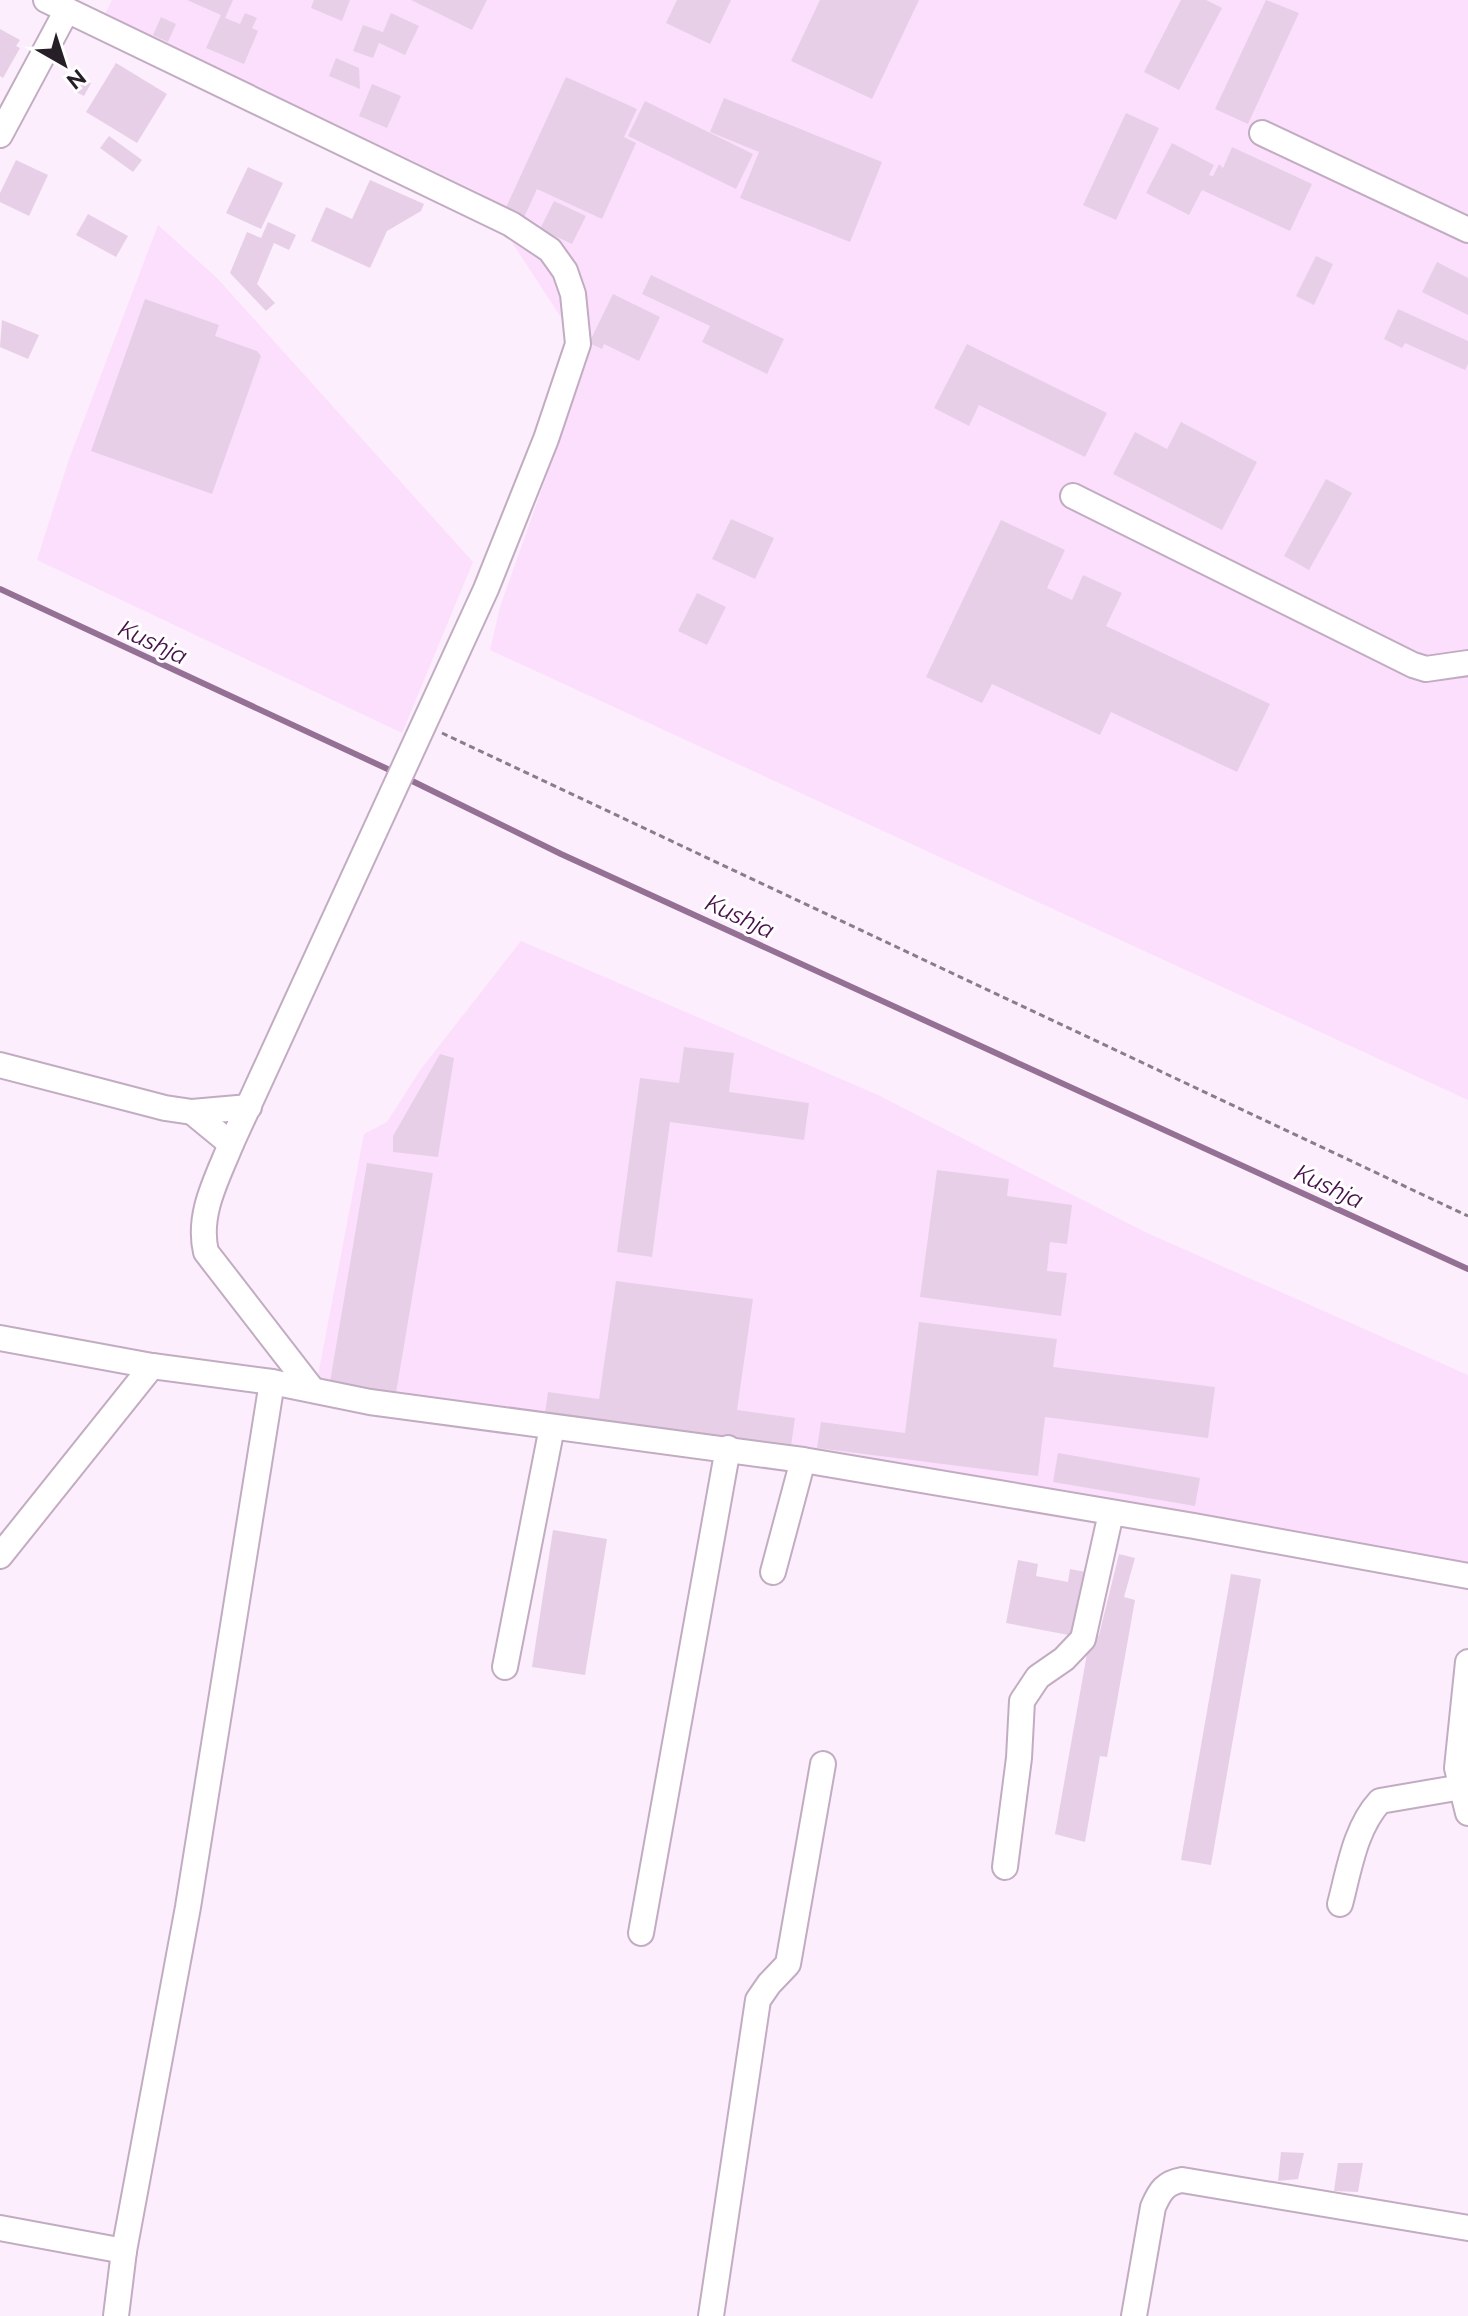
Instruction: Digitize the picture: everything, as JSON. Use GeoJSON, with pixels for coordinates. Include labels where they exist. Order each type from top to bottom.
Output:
{"type":"FeatureCollection","features":[{"type":"Feature","properties":{"kind":"street"},"geometry":{"type":"LineString","coordinates":[[0,135],[57,5],[511,224],[550,250],[565,271],[573,294],[578,344],[546,439],[497,562],[231,1144],[205,1210],[202,1234],[206,1252],[312,1389]]}},
{"type":"Feature","properties":{"kind":"street"},"geometry":{"type":"LineString","coordinates":[[1262,133],[1468,230]]}},
{"type":"Feature","properties":{"kind":"street"},"geometry":{"type":"LineString","coordinates":[[1073,496],[1413,665],[1426,669],[1465,656]]}},
{"type":"Feature","properties":{"kind":"street"},"geometry":{"type":"LineString","coordinates":[[0,1065],[165,1108],[192,1112],[249,1107]]}},
{"type":"Feature","properties":{"kind":"street"},"geometry":{"type":"LineString","coordinates":[[192,1112],[231,1144]]}},
{"type":"Feature","properties":{"kind":"street"},"geometry":{"type":"LineString","coordinates":[[0,1338],[152,1366],[272,1382],[370,1402],[803,1460],[1468,1576]]}},
{"type":"Feature","properties":{"kind":"street"},"geometry":{"type":"LineString","coordinates":[[0,1556],[152,1366]]}},
{"type":"Feature","properties":{"kind":"street"},"geometry":{"type":"LineString","coordinates":[[116,2316],[124,2251],[188,1907],[272,1382]]}},
{"type":"Feature","properties":{"kind":"street"},"geometry":{"type":"LineString","coordinates":[[505,1667],[552,1427]]}},
{"type":"Feature","properties":{"kind":"street"},"geometry":{"type":"LineString","coordinates":[[641,1933],[728,1448]]}},
{"type":"Feature","properties":{"kind":"street"},"geometry":{"type":"LineString","coordinates":[[773,1572],[803,1460]]}},
{"type":"Feature","properties":{"kind":"street"},"geometry":{"type":"LineString","coordinates":[[1005,1867],[1019,1758],[1022,1701],[1038,1677],[1064,1659],[1083,1639],[1111,1513]]}},
{"type":"Feature","properties":{"kind":"street"},"geometry":{"type":"LineString","coordinates":[[1468,1662],[1457,1768],[1468,1813]]}},
{"type":"Feature","properties":{"kind":"street"},"geometry":{"type":"LineString","coordinates":[[711,2316],[758,2000],[788,1964],[823,1764]]}},
{"type":"Feature","properties":{"kind":"street"},"geometry":{"type":"LineString","coordinates":[[1340,1904],[1354,1847],[1373,1808],[1380,1801],[1462,1787]]}},
{"type":"Feature","properties":{"kind":"street"},"geometry":{"type":"LineString","coordinates":[[1134,2316],[1153,2207],[1159,2193],[1169,2182],[1182,2180],[1468,2228]]}},
{"type":"Feature","properties":{"kind":"street"},"geometry":{"type":"LineString","coordinates":[[0,2228],[124,2251]]}},
{"type":"Feature","properties":{"kind":"path"},"geometry":{"type":"LineString","coordinates":[[421,733],[1468,1216]]}},
{"type":"Feature","properties":{"kind":"shaded area"},"geometry":{"type":"Polygon","coordinates":[[[112,0],[1468,0],[1468,1100],[490,650],[500,607],[588,359],[480,193],[105,14],[112,0]]]}},
{"type":"Feature","properties":{"kind":"shaded area"},"geometry":{"type":"Polygon","coordinates":[[[158,225],[217,278],[473,562],[402,733],[37,560],[69,459],[158,225]]]}},
{"type":"Feature","properties":{"kind":"shaded area"},"geometry":{"type":"Polygon","coordinates":[[[521,941],[878,1095],[1145,1232],[1468,1375],[1468,1570],[391,1399],[317,1381],[364,1134],[387,1122],[421,1069],[521,941]]]}},
{"type":"Feature","properties":{"kind":"building"},"geometry":{"type":"Polygon","coordinates":[[[187,0],[233,0],[225,18],[240,24],[245,13],[257,18],[252,28],[258,31],[244,64],[206,48],[221,15],[187,0]]]}},
{"type":"Feature","properties":{"kind":"building"},"geometry":{"type":"Polygon","coordinates":[[[314,0],[350,0],[342,21],[311,8],[314,0]]]}},
{"type":"Feature","properties":{"kind":"building"},"geometry":{"type":"Polygon","coordinates":[[[411,0],[487,0],[472,30],[411,0]]]}},
{"type":"Feature","properties":{"kind":"building"},"geometry":{"type":"Polygon","coordinates":[[[677,0],[731,0],[710,44],[666,23],[677,0]]]}},
{"type":"Feature","properties":{"kind":"building"},"geometry":{"type":"Polygon","coordinates":[[[820,0],[919,0],[872,99],[791,61],[820,0]]]}},
{"type":"Feature","properties":{"kind":"building"},"geometry":{"type":"Polygon","coordinates":[[[1181,0],[1206,0],[1222,8],[1179,90],[1144,72],[1181,0]]]}},
{"type":"Feature","properties":{"kind":"building"},"geometry":{"type":"Polygon","coordinates":[[[1266,0],[1299,13],[1248,124],[1215,109],[1266,0]]]}},
{"type":"Feature","properties":{"kind":"building"},"geometry":{"type":"Polygon","coordinates":[[[391,13],[419,26],[405,55],[379,43],[373,58],[353,51],[363,25],[383,32],[391,13]]]}},
{"type":"Feature","properties":{"kind":"building"},"geometry":{"type":"Polygon","coordinates":[[[161,17],[176,24],[168,42],[153,35],[161,17]]]}},
{"type":"Feature","properties":{"kind":"building"},"geometry":{"type":"Polygon","coordinates":[[[0,29],[20,40],[16,46],[20,48],[3,78],[0,76],[0,29]]]}},
{"type":"Feature","properties":{"kind":"building"},"geometry":{"type":"Polygon","coordinates":[[[336,58],[359,68],[360,89],[329,76],[336,58]]]}},
{"type":"Feature","properties":{"kind":"building"},"geometry":{"type":"Polygon","coordinates":[[[116,63],[167,94],[137,143],[86,112],[116,63]]]}},
{"type":"Feature","properties":{"kind":"building"},"geometry":{"type":"Polygon","coordinates":[[[80,77],[91,83],[84,96],[72,90],[80,77]]]}},
{"type":"Feature","properties":{"kind":"building"},"geometry":{"type":"Polygon","coordinates":[[[566,77],[637,109],[624,137],[636,143],[602,219],[537,189],[522,222],[503,214],[566,77]]]}},
{"type":"Feature","properties":{"kind":"building"},"geometry":{"type":"Polygon","coordinates":[[[372,84],[401,96],[387,128],[359,116],[372,84]]]}},
{"type":"Feature","properties":{"kind":"building"},"geometry":{"type":"Polygon","coordinates":[[[724,98],[882,162],[850,242],[740,198],[759,152],[710,132],[724,98]]]}},
{"type":"Feature","properties":{"kind":"building"},"geometry":{"type":"Polygon","coordinates":[[[645,101],[753,154],[736,189],[628,136],[645,101]]]}},
{"type":"Feature","properties":{"kind":"building"},"geometry":{"type":"Polygon","coordinates":[[[1126,113],[1159,128],[1116,220],[1083,205],[1126,113]]]}},
{"type":"Feature","properties":{"kind":"building"},"geometry":{"type":"Polygon","coordinates":[[[109,136],[142,160],[133,172],[100,148],[109,136]]]}},
{"type":"Feature","properties":{"kind":"building"},"geometry":{"type":"Polygon","coordinates":[[[1172,143],[1214,165],[1209,175],[1213,176],[1219,164],[1223,168],[1232,147],[1312,184],[1290,231],[1202,190],[1189,215],[1146,193],[1172,143]]]}},
{"type":"Feature","properties":{"kind":"building"},"geometry":{"type":"Polygon","coordinates":[[[16,160],[48,175],[29,216],[0,202],[0,193],[16,160]]]}},
{"type":"Feature","properties":{"kind":"building"},"geometry":{"type":"Polygon","coordinates":[[[248,167],[283,183],[261,229],[226,213],[248,167]]]}},
{"type":"Feature","properties":{"kind":"building"},"geometry":{"type":"Polygon","coordinates":[[[370,180],[424,204],[421,211],[387,231],[370,268],[311,241],[326,207],[352,219],[370,180]]]}},
{"type":"Feature","properties":{"kind":"building"},"geometry":{"type":"Polygon","coordinates":[[[554,201],[586,216],[572,244],[540,229],[554,201]]]}},
{"type":"Feature","properties":{"kind":"building"},"geometry":{"type":"Polygon","coordinates":[[[88,214],[128,236],[116,257],[76,235],[88,214]]]}},
{"type":"Feature","properties":{"kind":"building"},"geometry":{"type":"Polygon","coordinates":[[[268,222],[296,235],[289,250],[274,243],[257,284],[275,303],[266,311],[230,273],[247,232],[261,238],[268,222]]]}},
{"type":"Feature","properties":{"kind":"building"},"geometry":{"type":"Polygon","coordinates":[[[1316,256],[1333,264],[1314,305],[1296,296],[1316,256]]]}},
{"type":"Feature","properties":{"kind":"building"},"geometry":{"type":"Polygon","coordinates":[[[1437,262],[1468,278],[1468,315],[1422,292],[1437,262]]]}},
{"type":"Feature","properties":{"kind":"building"},"geometry":{"type":"Polygon","coordinates":[[[651,275],[784,339],[767,374],[702,342],[710,326],[642,294],[651,275]]]}},
{"type":"Feature","properties":{"kind":"building"},"geometry":{"type":"Polygon","coordinates":[[[613,294],[660,317],[639,361],[604,344],[602,349],[589,343],[613,294]]]}},
{"type":"Feature","properties":{"kind":"building"},"geometry":{"type":"Polygon","coordinates":[[[145,299],[219,325],[215,336],[257,351],[261,356],[212,494],[91,451],[145,299]]]}},
{"type":"Feature","properties":{"kind":"building"},"geometry":{"type":"Polygon","coordinates":[[[1398,309],[1468,341],[1465,370],[1405,343],[1402,348],[1384,339],[1398,309]]]}},
{"type":"Feature","properties":{"kind":"building"},"geometry":{"type":"Polygon","coordinates":[[[2,320],[39,335],[28,359],[0,347],[2,320]]]}},
{"type":"Feature","properties":{"kind":"building"},"geometry":{"type":"Polygon","coordinates":[[[967,344],[1107,413],[1085,457],[979,405],[969,426],[934,408],[967,344]]]}},
{"type":"Feature","properties":{"kind":"building"},"geometry":{"type":"Polygon","coordinates":[[[1181,422],[1257,462],[1222,530],[1113,474],[1135,432],[1167,449],[1181,422]]]}},
{"type":"Feature","properties":{"kind":"building"},"geometry":{"type":"Polygon","coordinates":[[[1326,479],[1352,493],[1309,570],[1284,556],[1326,479]]]}},
{"type":"Feature","properties":{"kind":"building"},"geometry":{"type":"Polygon","coordinates":[[[731,519],[774,538],[755,579],[712,559],[731,519]]]}},
{"type":"Feature","properties":{"kind":"building"},"geometry":{"type":"Polygon","coordinates":[[[1001,520],[1065,550],[1047,588],[1072,600],[1083,575],[1122,593],[1106,626],[1270,704],[1237,772],[1111,712],[1100,735],[992,684],[982,703],[926,677],[1001,520]]]}},
{"type":"Feature","properties":{"kind":"building"},"geometry":{"type":"Polygon","coordinates":[[[697,593],[726,607],[707,645],[678,631],[697,593]]]}},
{"type":"Feature","properties":{"kind":"building"},"geometry":{"type":"Polygon","coordinates":[[[684,1047],[734,1053],[729,1092],[809,1103],[804,1140],[670,1122],[652,1257],[617,1252],[640,1078],[679,1083],[684,1047]]]}},
{"type":"Feature","properties":{"kind":"building"},"geometry":{"type":"Polygon","coordinates":[[[440,1054],[454,1058],[438,1157],[393,1152],[393,1136],[440,1054]]]}},
{"type":"Feature","properties":{"kind":"building"},"geometry":{"type":"Polygon","coordinates":[[[367,1163],[433,1173],[396,1393],[330,1382],[367,1163]]]}},
{"type":"Feature","properties":{"kind":"building"},"geometry":{"type":"Polygon","coordinates":[[[937,1170],[1009,1179],[1007,1196],[1072,1205],[1067,1244],[1050,1242],[1047,1271],[1067,1273],[1061,1316],[920,1297],[937,1170]]]}},
{"type":"Feature","properties":{"kind":"building"},"geometry":{"type":"Polygon","coordinates":[[[616,1281],[753,1299],[737,1410],[795,1418],[791,1446],[545,1413],[548,1392],[599,1399],[616,1281]]]}},
{"type":"Feature","properties":{"kind":"building"},"geometry":{"type":"Polygon","coordinates":[[[919,1322],[1057,1339],[1053,1367],[1215,1387],[1208,1438],[1045,1417],[1038,1476],[817,1448],[821,1422],[905,1433],[919,1322]]]}},
{"type":"Feature","properties":{"kind":"building"},"geometry":{"type":"Polygon","coordinates":[[[1058,1453],[1200,1478],[1195,1506],[1053,1482],[1058,1453]]]}},
{"type":"Feature","properties":{"kind":"building"},"geometry":{"type":"Polygon","coordinates":[[[553,1530],[607,1539],[585,1675],[532,1667],[553,1530]]]}},
{"type":"Feature","properties":{"kind":"building"},"geometry":{"type":"Polygon","coordinates":[[[1119,1554],[1135,1558],[1124,1597],[1135,1600],[1107,1757],[1100,1756],[1085,1842],[1055,1834],[1088,1648],[1099,1635],[1119,1554]]]}},
{"type":"Feature","properties":{"kind":"building"},"geometry":{"type":"Polygon","coordinates":[[[1018,1560],[1038,1564],[1036,1576],[1068,1582],[1070,1569],[1091,1573],[1079,1637],[1006,1623],[1018,1560]]]}},
{"type":"Feature","properties":{"kind":"building"},"geometry":{"type":"Polygon","coordinates":[[[1231,1574],[1261,1579],[1211,1865],[1181,1860],[1231,1574]]]}},
{"type":"Feature","properties":{"kind":"building"},"geometry":{"type":"Polygon","coordinates":[[[1281,2152],[1304,2153],[1298,2179],[1278,2181],[1281,2152]]]}},
{"type":"Feature","properties":{"kind":"building"},"geometry":{"type":"Polygon","coordinates":[[[1338,2163],[1363,2163],[1358,2192],[1334,2191],[1338,2163]]]}},
{"type":"Feature","properties":{"kind":"waterway","name":"Kushja"},"geometry":{"type":"LineString","coordinates":[[0,589],[394,772]]}},
{"type":"Feature","properties":{"kind":"waterway","name":"Kushja"},"geometry":{"type":"LineString","coordinates":[[404,777],[561,854],[1468,1269]]}}]}
